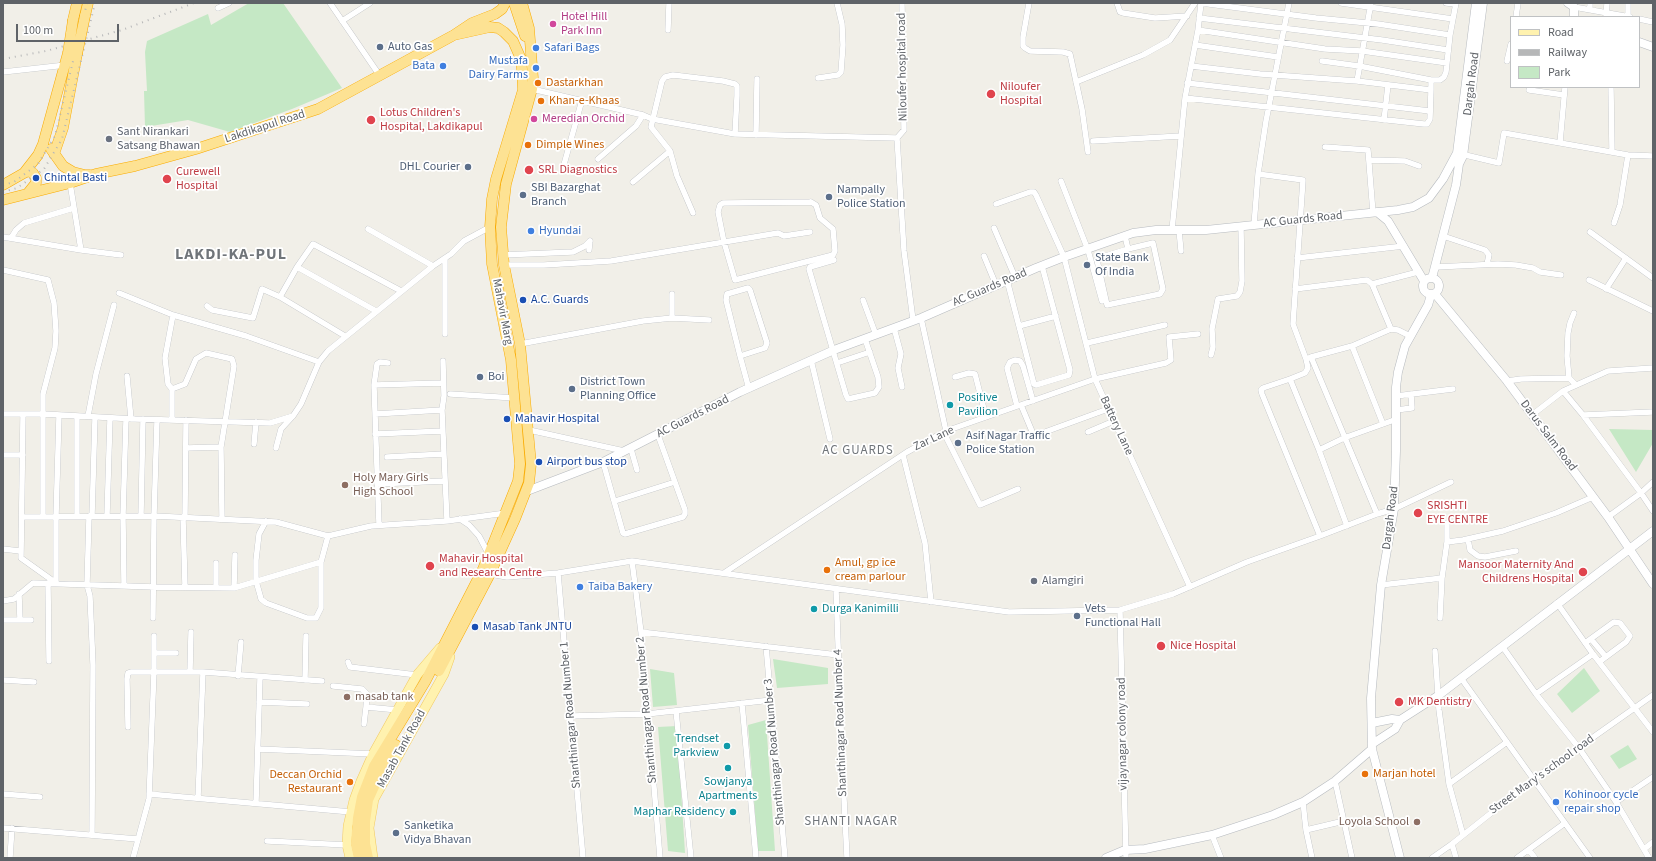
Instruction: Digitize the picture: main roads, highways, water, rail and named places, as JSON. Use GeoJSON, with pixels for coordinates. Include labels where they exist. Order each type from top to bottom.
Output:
{"type":"FeatureCollection","features":[{"type":"Feature","properties":{"kind":"highway"},"geometry":{"type":"LineString","coordinates":[[54,154],[63,128],[73,53],[73,20],[78,3]]}},
{"type":"Feature","properties":{"kind":"highway"},"geometry":{"type":"LineString","coordinates":[[3,184],[24,172],[38,155],[66,64],[73,53],[88,3]]}},
{"type":"Feature","properties":{"kind":"highway","name":"Lakdikapul Road"},"geometry":{"type":"LineString","coordinates":[[3,200],[70,183],[96,174],[135,166],[196,149],[318,109],[454,35],[472,23],[495,14],[502,9],[505,3]]}},
{"type":"Feature","properties":{"kind":"highway"},"geometry":{"type":"LineString","coordinates":[[514,3],[531,57]]}},
{"type":"Feature","properties":{"kind":"highway"},"geometry":{"type":"LineString","coordinates":[[522,3],[526,14]]}},
{"type":"Feature","properties":{"kind":"highway","name":"Mahavir Marg"},"geometry":{"type":"LineString","coordinates":[[451,642],[490,574],[526,491],[531,464],[520,344],[504,266],[501,227],[506,184],[532,89],[533,78],[530,35],[526,14]]}},
{"type":"Feature","properties":{"kind":"highway","name":"Mahavir Marg"},"geometry":{"type":"LineString","coordinates":[[451,642],[489,555],[518,481],[520,464],[512,365],[509,343],[492,264],[490,227],[492,199],[496,179],[524,90],[521,59],[513,41],[498,28],[490,28],[454,35]]}},
{"type":"Feature","properties":{"kind":"highway"},"geometry":{"type":"LineString","coordinates":[[46,133],[54,154],[63,166],[73,172],[84,175],[96,174]]}},
{"type":"Feature","properties":{"kind":"highway"},"geometry":{"type":"LineString","coordinates":[[24,172],[33,173],[36,178],[36,183],[28,193]]}},
{"type":"Feature","properties":{"kind":"highway"},"geometry":{"type":"LineString","coordinates":[[512,365],[522,364]]}},
{"type":"Feature","properties":{"kind":"highway"},"geometry":{"type":"LineString","coordinates":[[368,858],[365,844],[365,821],[368,800],[382,769],[451,642]]}},
{"type":"Feature","properties":{"kind":"highway"},"geometry":{"type":"LineString","coordinates":[[359,858],[356,844],[358,818],[362,797],[374,766],[427,685]]}},
{"type":"Feature","properties":{"kind":"main road"},"geometry":{"type":"LineString","coordinates":[[526,14],[526,6],[528,3]]}},
{"type":"Feature","properties":{"kind":"main road","name":"Dargah Road"},"geometry":{"type":"LineString","coordinates":[[1428,279],[1436,267],[1456,185],[1476,3]]}},
{"type":"Feature","properties":{"kind":"main road","name":"Dargah Road"},"geometry":{"type":"LineString","coordinates":[[1460,154],[1483,3]]}},
{"type":"Feature","properties":{"kind":"main road"},"geometry":{"type":"LineString","coordinates":[[1571,5],[1574,16]]}},
{"type":"Feature","properties":{"kind":"main road"},"geometry":{"type":"LineString","coordinates":[[1640,42],[1653,47]]}},
{"type":"Feature","properties":{"kind":"main road","name":"AC Guards Road"},"geometry":{"type":"LineString","coordinates":[[526,491],[603,462],[749,388],[834,350],[921,318],[1042,266],[1124,236],[1156,230],[1206,230],[1241,227],[1398,210],[1413,207],[1429,198],[1460,154]]}},
{"type":"Feature","properties":{"kind":"main road"},"geometry":{"type":"LineString","coordinates":[[1375,212],[1388,221],[1418,272],[1428,279],[1437,280],[1439,285],[1438,290],[1433,294],[1424,291],[1422,286],[1428,279]]}},
{"type":"Feature","properties":{"kind":"main road","name":"Dargah Road"},"geometry":{"type":"LineString","coordinates":[[1400,858],[1372,746],[1371,698],[1382,585],[1394,510],[1396,387],[1399,366],[1410,336],[1433,294]]}},
{"type":"Feature","properties":{"kind":"main road","name":"Darus Salm Road"},"geometry":{"type":"LineString","coordinates":[[1433,294],[1507,381],[1608,517],[1653,584]]}},
{"type":"Feature","properties":{"kind":"main road"},"geometry":{"type":"LineString","coordinates":[[1106,858],[1212,835],[1273,815],[1303,802],[1335,781],[1372,746],[1395,729],[1400,720],[1439,695],[1557,603],[1653,531]]}},
{"type":"Feature","properties":{"kind":"main road","name":"Masab Tank Road"},"geometry":{"type":"LineString","coordinates":[[350,858],[347,845],[351,812],[372,754],[398,710],[416,674],[451,642]]}},
{"type":"Feature","properties":{"kind":"main road","name":"Masab Tank Road"},"geometry":{"type":"LineString","coordinates":[[374,858],[369,828],[374,799],[444,674],[451,642]]}},
{"type":"Feature","properties":{"kind":"main road"},"geometry":{"type":"LineString","coordinates":[[1372,723],[1392,719],[1400,720]]}},
{"type":"Feature","properties":{"kind":"railway"},"geometry":{"type":"LineString","coordinates":[[3,185],[14,182],[38,164],[55,136],[87,3]]}},
{"type":"Feature","properties":{"kind":"railway"},"geometry":{"type":"LineString","coordinates":[[3,192],[17,188],[44,169],[62,139],[95,3]]}},
{"type":"Feature","properties":{"kind":"railway"},"geometry":{"type":"LineString","coordinates":[[3,59],[46,51],[122,30],[194,3]]}},
{"type":"Feature","properties":{"kind":"place","name":"Hotel Hill Park Inn"},"geometry":{"type":"Point","coordinates":[553,24]}},
{"type":"Feature","properties":{"kind":"place","name":"Auto Gas"},"geometry":{"type":"Point","coordinates":[380,47]}},
{"type":"Feature","properties":{"kind":"place","name":"Safari Bags"},"geometry":{"type":"Point","coordinates":[536,48]}},
{"type":"Feature","properties":{"kind":"place","name":"Bata"},"geometry":{"type":"Point","coordinates":[443,66]}},
{"type":"Feature","properties":{"kind":"place","name":"Mustafa Dairy Farms"},"geometry":{"type":"Point","coordinates":[536,68]}},
{"type":"Feature","properties":{"kind":"place","name":"Dastarkhan"},"geometry":{"type":"Point","coordinates":[538,83]}},
{"type":"Feature","properties":{"kind":"place","name":"Niloufer Hospital"},"geometry":{"type":"Point","coordinates":[991,94]}},
{"type":"Feature","properties":{"kind":"place","name":"Khan-e-Khaas"},"geometry":{"type":"Point","coordinates":[541,101]}},
{"type":"Feature","properties":{"kind":"place","name":"Meredian Orchid"},"geometry":{"type":"Point","coordinates":[534,119]}},
{"type":"Feature","properties":{"kind":"place","name":"Lotus Children's Hospital, Lakdikapul"},"geometry":{"type":"Point","coordinates":[371,120]}},
{"type":"Feature","properties":{"kind":"place","name":"Sant Nirankari Satsang Bhawan"},"geometry":{"type":"Point","coordinates":[109,139]}},
{"type":"Feature","properties":{"kind":"place","name":"Dimple Wines"},"geometry":{"type":"Point","coordinates":[528,145]}},
{"type":"Feature","properties":{"kind":"place","name":"DHL Courier"},"geometry":{"type":"Point","coordinates":[468,167]}},
{"type":"Feature","properties":{"kind":"place","name":"SRL Diagnostics"},"geometry":{"type":"Point","coordinates":[529,170]}},
{"type":"Feature","properties":{"kind":"place","name":"Chintal Basti"},"geometry":{"type":"Point","coordinates":[36,178]}},
{"type":"Feature","properties":{"kind":"place","name":"Curewell Hospital"},"geometry":{"type":"Point","coordinates":[167,179]}},
{"type":"Feature","properties":{"kind":"place","name":"SBI Bazarghat Branch"},"geometry":{"type":"Point","coordinates":[523,195]}},
{"type":"Feature","properties":{"kind":"place","name":"Nampally Police Station"},"geometry":{"type":"Point","coordinates":[829,197]}},
{"type":"Feature","properties":{"kind":"place","name":"Hyundai"},"geometry":{"type":"Point","coordinates":[531,231]}},
{"type":"Feature","properties":{"kind":"place","name":"State Bank Of India"},"geometry":{"type":"Point","coordinates":[1087,265]}},
{"type":"Feature","properties":{"kind":"place","name":"A.C. Guards"},"geometry":{"type":"Point","coordinates":[523,300]}},
{"type":"Feature","properties":{"kind":"place","name":"Boi"},"geometry":{"type":"Point","coordinates":[480,377]}},
{"type":"Feature","properties":{"kind":"place","name":"District Town Planning Office"},"geometry":{"type":"Point","coordinates":[572,389]}},
{"type":"Feature","properties":{"kind":"place","name":"Positive Pavilion"},"geometry":{"type":"Point","coordinates":[950,405]}},
{"type":"Feature","properties":{"kind":"place","name":"Mahavir Hospital"},"geometry":{"type":"Point","coordinates":[507,419]}},
{"type":"Feature","properties":{"kind":"place","name":"Asif Nagar Traffic Police Station"},"geometry":{"type":"Point","coordinates":[958,443]}},
{"type":"Feature","properties":{"kind":"place","name":"Airport bus stop"},"geometry":{"type":"Point","coordinates":[539,462]}},
{"type":"Feature","properties":{"kind":"place","name":"Holy Mary Girls High School"},"geometry":{"type":"Point","coordinates":[345,485]}},
{"type":"Feature","properties":{"kind":"place","name":"SRISHTI EYE CENTRE"},"geometry":{"type":"Point","coordinates":[1418,513]}},
{"type":"Feature","properties":{"kind":"place","name":"Mahavir Hospital and Research Centre"},"geometry":{"type":"Point","coordinates":[430,566]}},
{"type":"Feature","properties":{"kind":"place","name":"Amul, gp ice cream parlour"},"geometry":{"type":"Point","coordinates":[827,570]}},
{"type":"Feature","properties":{"kind":"place","name":"Mansoor Maternity And Childrens Hospital"},"geometry":{"type":"Point","coordinates":[1583,572]}},
{"type":"Feature","properties":{"kind":"place","name":"Alamgiri"},"geometry":{"type":"Point","coordinates":[1034,581]}},
{"type":"Feature","properties":{"kind":"place","name":"Taiba Bakery"},"geometry":{"type":"Point","coordinates":[580,587]}},
{"type":"Feature","properties":{"kind":"place","name":"Durga Kanimilli"},"geometry":{"type":"Point","coordinates":[814,609]}},
{"type":"Feature","properties":{"kind":"place","name":"Vets Functional Hall"},"geometry":{"type":"Point","coordinates":[1077,616]}},
{"type":"Feature","properties":{"kind":"place","name":"Masab Tank JNTU"},"geometry":{"type":"Point","coordinates":[475,627]}},
{"type":"Feature","properties":{"kind":"place","name":"Nice Hospital"},"geometry":{"type":"Point","coordinates":[1161,646]}},
{"type":"Feature","properties":{"kind":"place","name":"masab tank"},"geometry":{"type":"Point","coordinates":[347,697]}},
{"type":"Feature","properties":{"kind":"place","name":"MK Dentistry"},"geometry":{"type":"Point","coordinates":[1399,702]}},
{"type":"Feature","properties":{"kind":"place","name":"Trendset Parkview"},"geometry":{"type":"Point","coordinates":[727,746]}},
{"type":"Feature","properties":{"kind":"place","name":"Sowjanya Apartments"},"geometry":{"type":"Point","coordinates":[728,768]}},
{"type":"Feature","properties":{"kind":"place","name":"Marjan hotel"},"geometry":{"type":"Point","coordinates":[1365,774]}},
{"type":"Feature","properties":{"kind":"place","name":"Deccan Orchid Restaurant"},"geometry":{"type":"Point","coordinates":[350,782]}},
{"type":"Feature","properties":{"kind":"place","name":"Kohinoor cycle repair shop"},"geometry":{"type":"Point","coordinates":[1556,802]}},
{"type":"Feature","properties":{"kind":"place","name":"Maphar Residency"},"geometry":{"type":"Point","coordinates":[733,812]}},
{"type":"Feature","properties":{"kind":"place","name":"Loyola School"},"geometry":{"type":"Point","coordinates":[1417,822]}},
{"type":"Feature","properties":{"kind":"place","name":"Sanketika Vidya Bhavan"},"geometry":{"type":"Point","coordinates":[396,833]}},
{"type":"Feature","properties":{"kind":"district","name":"LAKDI-KA-PUL"},"geometry":{"type":"Point","coordinates":[231,255]}},
{"type":"Feature","properties":{"kind":"district","name":"AC GUARDS"},"geometry":{"type":"Point","coordinates":[858,451]}},
{"type":"Feature","properties":{"kind":"district","name":"SHANTI NAGAR"},"geometry":{"type":"Point","coordinates":[851,822]}}]}
